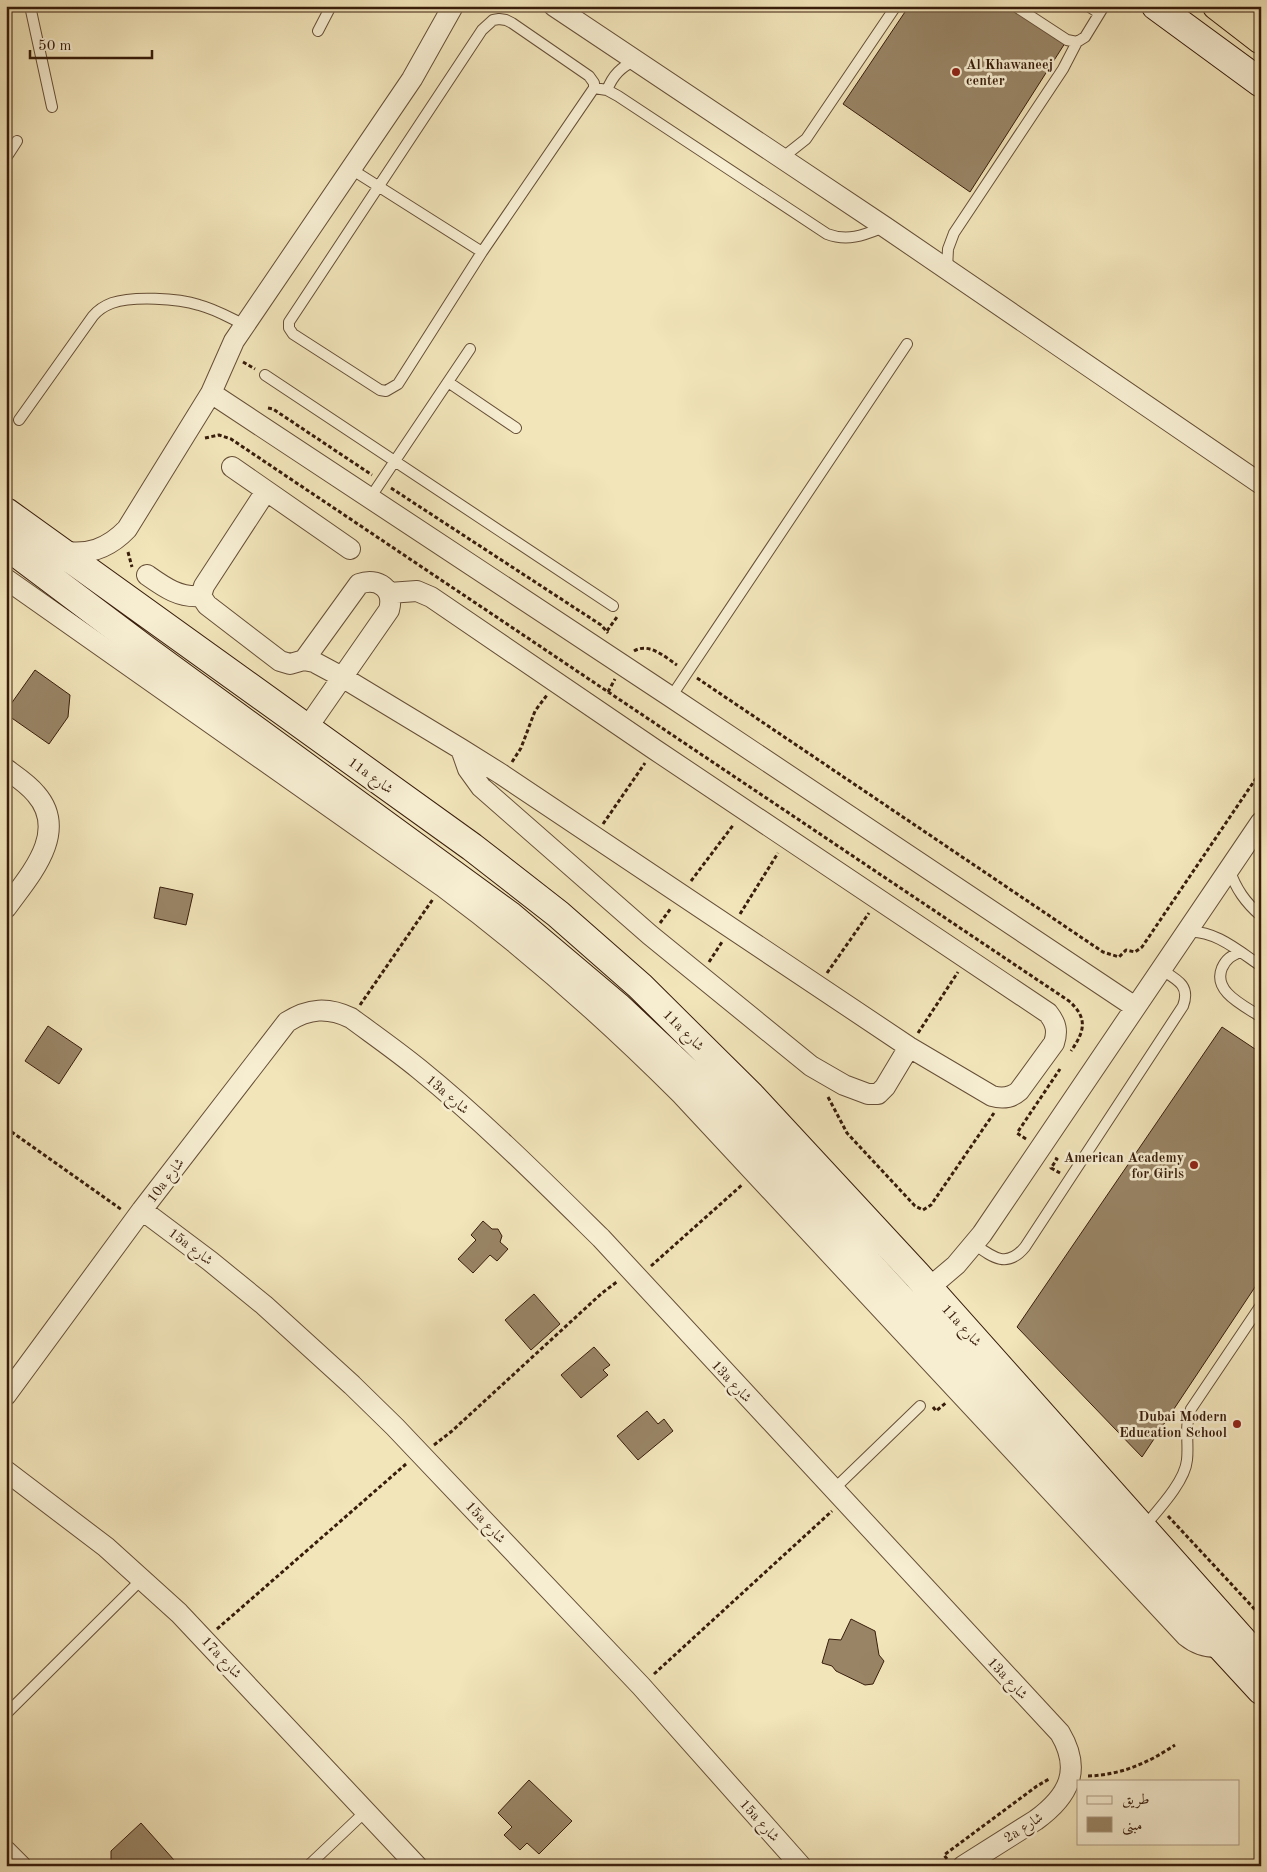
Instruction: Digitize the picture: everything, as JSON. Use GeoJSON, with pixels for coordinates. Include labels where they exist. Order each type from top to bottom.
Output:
{"type":"FeatureCollection","features":[{"type":"Feature","properties":{"kind":"highway"},"geometry":{"type":"LineString","coordinates":[[1217,6],[1261,40]]}},
{"type":"Feature","properties":{"kind":"highway"},"geometry":{"type":"LineString","coordinates":[[1254,6],[1261,11]]}},
{"type":"Feature","properties":{"kind":"street"},"geometry":{"type":"LineString","coordinates":[[554,6],[885,227],[1261,484]]}},
{"type":"Feature","properties":{"kind":"street"},"geometry":{"type":"LineString","coordinates":[[1156,6],[1261,83]]}},
{"type":"Feature","properties":{"kind":"street"},"geometry":{"type":"LineString","coordinates":[[60,550],[71,552],[92,551],[112,543],[124,532],[211,393],[226,358],[245,325],[412,79],[454,10]]}},
{"type":"Feature","properties":{"kind":"street"},"geometry":{"type":"LineString","coordinates":[[211,393],[1135,1007]]}},
{"type":"Feature","properties":{"kind":"street"},"geometry":{"type":"LineString","coordinates":[[232,468],[350,549]]}},
{"type":"Feature","properties":{"kind":"street"},"geometry":{"type":"LineString","coordinates":[[266,491],[204,586],[201,596],[207,605],[280,661],[290,664],[304,660],[314,662],[342,677],[501,774],[909,1047],[997,1098],[1009,1097],[1019,1091],[1054,1043],[1056,1027],[1048,1013],[744,810],[431,597],[416,591],[388,593]]}},
{"type":"Feature","properties":{"kind":"street","name":"11a شارع"},"geometry":{"type":"LineString","coordinates":[[6,512],[472,847],[551,908],[640,986],[751,1096],[929,1288],[1259,1655]]}},
{"type":"Feature","properties":{"kind":"street"},"geometry":{"type":"LineString","coordinates":[[11,548],[62,572],[107,605],[119,606],[128,599]]}},
{"type":"Feature","properties":{"kind":"street","name":"11a شارع"},"geometry":{"type":"LineString","coordinates":[[11,548],[148,651],[509,914],[618,1007],[723,1106],[1261,1690]]}},
{"type":"Feature","properties":{"kind":"street"},"geometry":{"type":"LineString","coordinates":[[147,575],[176,593],[192,597],[201,596]]}},
{"type":"Feature","properties":{"kind":"street"},"geometry":{"type":"LineString","coordinates":[[6,579],[442,886],[518,945],[598,1014],[680,1094],[1186,1636],[1206,1647],[1221,1647]]}},
{"type":"Feature","properties":{"kind":"street"},"geometry":{"type":"LineString","coordinates":[[304,660],[359,584],[372,581],[384,587],[388,593],[389,610],[307,728]]}},
{"type":"Feature","properties":{"kind":"street"},"geometry":{"type":"LineString","coordinates":[[148,651],[163,644],[174,646],[388,801],[409,809],[420,810]]}},
{"type":"Feature","properties":{"kind":"street"},"geometry":{"type":"LineString","coordinates":[[461,749],[468,769],[481,787],[650,935],[819,1071],[857,1090],[868,1094],[878,1094],[885,1088],[909,1047]]}},
{"type":"Feature","properties":{"kind":"street"},"geometry":{"type":"LineString","coordinates":[[6,769],[38,795],[45,809],[48,823],[48,840],[43,856],[6,908]]}},
{"type":"Feature","properties":{"kind":"street"},"geometry":{"type":"LineString","coordinates":[[346,796],[354,824]]}},
{"type":"Feature","properties":{"kind":"street"},"geometry":{"type":"LineString","coordinates":[[833,1225],[853,1234],[906,1285],[921,1289],[929,1288],[956,1265],[974,1244],[1261,822]]}},
{"type":"Feature","properties":{"kind":"street","name":"10a شارع"},"geometry":{"type":"LineString","coordinates":[[6,1395],[139,1215],[287,1022],[312,1010],[339,1012],[352,1018]]}},
{"type":"Feature","properties":{"kind":"street","name":"13a شارع"},"geometry":{"type":"LineString","coordinates":[[352,1018],[418,1068],[466,1109],[601,1238],[633,1275],[1060,1733],[1068,1746],[1072,1762],[1070,1777]]}},
{"type":"Feature","properties":{"kind":"street","name":"15a شارع"},"geometry":{"type":"LineString","coordinates":[[139,1215],[210,1261],[272,1311],[352,1385],[421,1454],[641,1686],[801,1866]]}},
{"type":"Feature","properties":{"kind":"street","name":"17a شارع"},"geometry":{"type":"LineString","coordinates":[[6,1471],[106,1547],[205,1639],[417,1866]]}},
{"type":"Feature","properties":{"kind":"street","name":"2a شارع"},"geometry":{"type":"LineString","coordinates":[[963,1866],[1047,1812],[1061,1796],[1070,1777]]}},
{"type":"Feature","properties":{"kind":"street"},"geometry":{"type":"LineString","coordinates":[[6,1851],[21,1866]]}},
{"type":"Feature","properties":{"kind":"lane"},"geometry":{"type":"LineString","coordinates":[[30,6],[52,107]]}},
{"type":"Feature","properties":{"kind":"lane"},"geometry":{"type":"LineString","coordinates":[[318,31],[331,6]]}},
{"type":"Feature","properties":{"kind":"lane"},"geometry":{"type":"LineString","coordinates":[[782,158],[798,147],[812,130],[896,6]]}},
{"type":"Feature","properties":{"kind":"lane"},"geometry":{"type":"LineString","coordinates":[[1015,6],[1067,40],[1077,42]]}},
{"type":"Feature","properties":{"kind":"lane"},"geometry":{"type":"LineString","coordinates":[[947,269],[948,249],[954,233],[1063,69],[1077,42],[1085,37],[1102,10],[1088,6]]}},
{"type":"Feature","properties":{"kind":"lane"},"geometry":{"type":"LineString","coordinates":[[493,20],[506,20],[550,48],[589,76],[594,82],[594,88],[482,252],[398,384],[393,388],[380,390],[293,334],[289,322],[482,30],[493,20]]}},
{"type":"Feature","properties":{"kind":"lane"},"geometry":{"type":"LineString","coordinates":[[607,90],[611,80],[618,71],[636,60]]}},
{"type":"Feature","properties":{"kind":"lane"},"geometry":{"type":"LineString","coordinates":[[594,88],[607,90],[827,234],[844,239],[853,238],[885,227]]}},
{"type":"Feature","properties":{"kind":"lane"},"geometry":{"type":"LineString","coordinates":[[6,158],[17,141]]}},
{"type":"Feature","properties":{"kind":"lane"},"geometry":{"type":"LineString","coordinates":[[351,169],[482,252]]}},
{"type":"Feature","properties":{"kind":"lane"},"geometry":{"type":"LineString","coordinates":[[19,420],[93,316],[107,305],[125,300],[161,299],[185,301],[209,308],[245,325]]}},
{"type":"Feature","properties":{"kind":"lane"},"geometry":{"type":"LineString","coordinates":[[671,697],[907,344]]}},
{"type":"Feature","properties":{"kind":"lane"},"geometry":{"type":"LineString","coordinates":[[370,498],[470,348]]}},
{"type":"Feature","properties":{"kind":"lane"},"geometry":{"type":"LineString","coordinates":[[265,375],[613,606]]}},
{"type":"Feature","properties":{"kind":"lane"},"geometry":{"type":"LineString","coordinates":[[448,382],[516,428]]}},
{"type":"Feature","properties":{"kind":"lane"},"geometry":{"type":"LineString","coordinates":[[1229,869],[1235,887],[1246,902],[1261,916]]}},
{"type":"Feature","properties":{"kind":"lane"},"geometry":{"type":"LineString","coordinates":[[1186,932],[1194,931],[1214,937],[1261,966]]}},
{"type":"Feature","properties":{"kind":"lane"},"geometry":{"type":"LineString","coordinates":[[1240,952],[1230,956],[1224,963],[1220,972],[1220,981],[1224,990],[1231,997],[1261,1017]]}},
{"type":"Feature","properties":{"kind":"lane"},"geometry":{"type":"LineString","coordinates":[[974,1244],[993,1257],[1000,1259],[1014,1257],[1025,1247],[1186,999],[1182,984],[1160,969]]}},
{"type":"Feature","properties":{"kind":"lane"},"geometry":{"type":"LineString","coordinates":[[1143,1528],[1185,1470],[1187,1459],[1186,1423],[1191,1409],[1261,1305]]}},
{"type":"Feature","properties":{"kind":"lane"},"geometry":{"type":"LineString","coordinates":[[838,1495],[920,1406]]}},
{"type":"Feature","properties":{"kind":"lane"},"geometry":{"type":"LineString","coordinates":[[6,1714],[142,1579]]}},
{"type":"Feature","properties":{"kind":"lane"},"geometry":{"type":"LineString","coordinates":[[308,1866],[366,1811]]}},
{"type":"Feature","properties":{"kind":"path"},"geometry":{"type":"LineString","coordinates":[[261,405],[273,409],[601,625],[612,638]]}},
{"type":"Feature","properties":{"kind":"path"},"geometry":{"type":"LineString","coordinates":[[633,652],[638,649],[650,648],[688,672],[1111,956],[1119,957],[1126,950],[1135,952],[1142,947],[1261,771]]}},
{"type":"Feature","properties":{"kind":"path"},"geometry":{"type":"LineString","coordinates":[[501,774],[521,748],[535,711],[557,683]]}},
{"type":"Feature","properties":{"kind":"path"},"geometry":{"type":"LineString","coordinates":[[595,836],[654,749]]}},
{"type":"Feature","properties":{"kind":"path"},"geometry":{"type":"LineString","coordinates":[[650,935],[744,810]]}},
{"type":"Feature","properties":{"kind":"path"},"geometry":{"type":"LineString","coordinates":[[700,975],[787,838]]}},
{"type":"Feature","properties":{"kind":"path"},"geometry":{"type":"LineString","coordinates":[[352,1018],[442,886]]}},
{"type":"Feature","properties":{"kind":"path"},"geometry":{"type":"LineString","coordinates":[[818,986],[879,900]]}},
{"type":"Feature","properties":{"kind":"path"},"geometry":{"type":"LineString","coordinates":[[909,1047],[966,958]]}},
{"type":"Feature","properties":{"kind":"path"},"geometry":{"type":"LineString","coordinates":[[819,1071],[822,1086],[847,1133],[915,1206],[923,1210],[931,1205],[993,1114],[997,1098]]}},
{"type":"Feature","properties":{"kind":"path"},"geometry":{"type":"LineString","coordinates":[[6,1128],[139,1215]]}},
{"type":"Feature","properties":{"kind":"path"},"geometry":{"type":"LineString","coordinates":[[205,1639],[390,1476],[452,1431],[602,1293],[616,1282],[657,1262],[755,1174]]}},
{"type":"Feature","properties":{"kind":"path"},"geometry":{"type":"LineString","coordinates":[[641,1686],[838,1495]]}},
{"type":"Feature","properties":{"kind":"path"},"geometry":{"type":"LineString","coordinates":[[1160,1507],[1261,1616]]}},
{"type":"Feature","properties":{"kind":"building","name":"Al Khawaneej center"},"geometry":{"type":"Polygon","coordinates":[[[909,6],[1013,6],[1067,40],[970,192],[843,104],[909,6]]]}},
{"type":"Feature","properties":{"kind":"building"},"geometry":{"type":"Polygon","coordinates":[[[35,670],[70,695],[68,717],[49,744],[6,714],[6,711],[35,670]]]}},
{"type":"Feature","properties":{"kind":"building"},"geometry":{"type":"Polygon","coordinates":[[[160,887],[193,894],[186,925],[154,918],[160,887]]]}},
{"type":"Feature","properties":{"kind":"building"},"geometry":{"type":"Polygon","coordinates":[[[48,1026],[82,1049],[59,1084],[25,1061],[48,1026]]]}},
{"type":"Feature","properties":{"kind":"building","name":"American Academy for Girls"},"geometry":{"type":"Polygon","coordinates":[[[1222,1027],[1261,1053],[1261,1278],[1142,1457],[1017,1327],[1222,1027]]]}},
{"type":"Feature","properties":{"kind":"building"},"geometry":{"type":"Polygon","coordinates":[[[483,1221],[492,1229],[498,1229],[502,1236],[500,1242],[508,1249],[497,1261],[490,1255],[473,1273],[458,1259],[476,1240],[471,1235],[483,1221]]]}},
{"type":"Feature","properties":{"kind":"building"},"geometry":{"type":"Polygon","coordinates":[[[534,1294],[560,1324],[531,1350],[505,1320],[534,1294]]]}},
{"type":"Feature","properties":{"kind":"building"},"geometry":{"type":"Polygon","coordinates":[[[594,1347],[610,1365],[603,1370],[608,1375],[581,1398],[561,1375],[594,1347]]]}},
{"type":"Feature","properties":{"kind":"building"},"geometry":{"type":"Polygon","coordinates":[[[647,1411],[658,1424],[664,1419],[673,1431],[638,1460],[617,1436],[647,1411]]]}},
{"type":"Feature","properties":{"kind":"building"},"geometry":{"type":"Polygon","coordinates":[[[851,1619],[875,1631],[879,1655],[884,1661],[873,1684],[865,1685],[836,1671],[832,1666],[822,1663],[829,1639],[841,1640],[851,1619]]]}},
{"type":"Feature","properties":{"kind":"building"},"geometry":{"type":"Polygon","coordinates":[[[529,1780],[572,1821],[539,1854],[527,1843],[520,1850],[504,1835],[512,1827],[498,1813],[529,1780]]]}},
{"type":"Feature","properties":{"kind":"building"},"geometry":{"type":"Polygon","coordinates":[[[141,1823],[174,1860],[168,1866],[115,1866],[111,1862],[111,1851],[141,1823]]]}},
{"type":"Feature","properties":{"kind":"place","name":"Al Khawaneej center"},"geometry":{"type":"Point","coordinates":[956,72]}},
{"type":"Feature","properties":{"kind":"place","name":"American Academy for Girls"},"geometry":{"type":"Point","coordinates":[1194,1165]}},
{"type":"Feature","properties":{"kind":"place","name":"Dubai Modern Education School"},"geometry":{"type":"Point","coordinates":[1237,1424]}}]}
